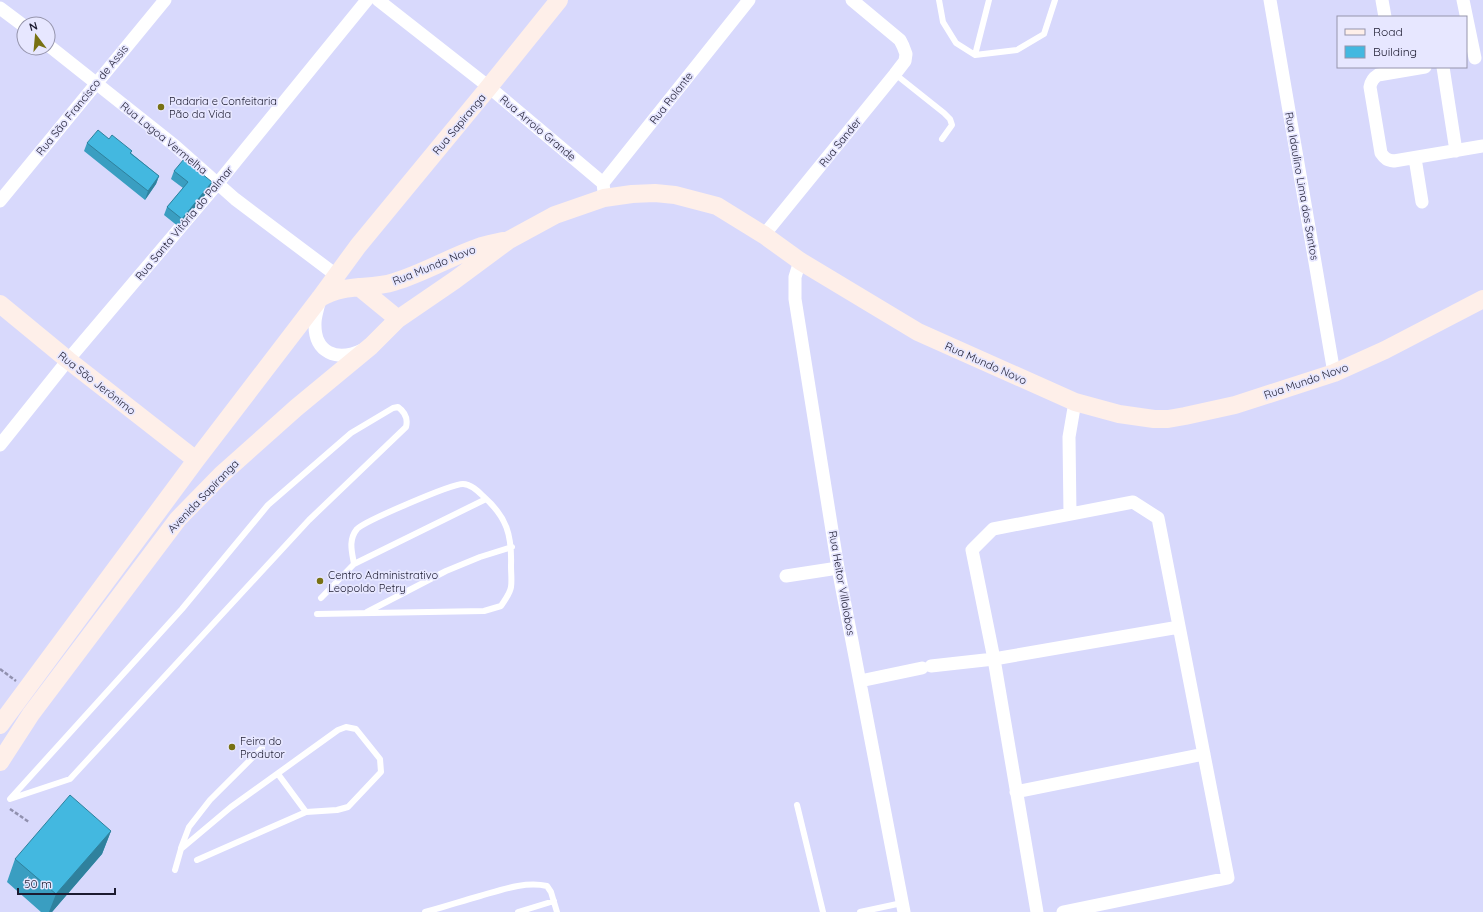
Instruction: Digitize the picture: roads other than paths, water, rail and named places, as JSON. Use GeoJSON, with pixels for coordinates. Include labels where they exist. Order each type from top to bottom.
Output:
{"type":"FeatureCollection","features":[{"type":"Feature","properties":{"kind":"main road","name":"Rua Sapiranga"},"geometry":{"type":"LineString","coordinates":[[320,298],[358,246],[490,87],[559,0]]}},
{"type":"Feature","properties":{"kind":"main road","name":"Rua Mundo Novo"},"geometry":{"type":"LineString","coordinates":[[398,319],[455,280],[509,240],[604,191],[632,194],[655,193],[675,195],[716,206],[764,235],[800,262],[918,332],[1075,402],[1119,414],[1154,419],[1168,419],[1235,405],[1334,373],[1385,350],[1483,299]]}},
{"type":"Feature","properties":{"kind":"main road","name":"Rua Mundo Novo"},"geometry":{"type":"LineString","coordinates":[[359,287],[380,285],[397,281],[479,246],[509,240]]}},
{"type":"Feature","properties":{"kind":"main road","name":"Rua Sapiranga"},"geometry":{"type":"LineString","coordinates":[[358,246],[354,266],[359,287]]}},
{"type":"Feature","properties":{"kind":"main road"},"geometry":{"type":"LineString","coordinates":[[320,298],[332,291],[359,287],[398,319]]}},
{"type":"Feature","properties":{"kind":"main road","name":"Avenida Sapiranga"},"geometry":{"type":"LineString","coordinates":[[0,725],[196,460],[320,298]]}},
{"type":"Feature","properties":{"kind":"main road","name":"Rua São Jerônimo"},"geometry":{"type":"LineString","coordinates":[[3,309],[196,460]]}},
{"type":"Feature","properties":{"kind":"main road","name":"Avenida Sapiranga"},"geometry":{"type":"LineString","coordinates":[[0,762],[31,714],[178,519],[227,469],[296,408],[371,346],[398,319]]}},
{"type":"Feature","properties":{"kind":"street","name":"Rua São Francisco de Assis"},"geometry":{"type":"LineString","coordinates":[[0,201],[164,0]]}},
{"type":"Feature","properties":{"kind":"street","name":"Rua Santa Vitória do Palmar"},"geometry":{"type":"LineString","coordinates":[[0,445],[68,360],[218,184],[367,0]]}},
{"type":"Feature","properties":{"kind":"street","name":"Rua Arroio Grande"},"geometry":{"type":"LineString","coordinates":[[378,0],[490,87],[604,191]]}},
{"type":"Feature","properties":{"kind":"street","name":"Rua Rolante"},"geometry":{"type":"LineString","coordinates":[[604,191],[749,0]]}},
{"type":"Feature","properties":{"kind":"street","name":"Rua Sander"},"geometry":{"type":"LineString","coordinates":[[764,235],[905,61],[906,54],[904,46],[900,40],[852,0]]}},
{"type":"Feature","properties":{"kind":"street","name":"Rua Idaulino Lima dos Santos"},"geometry":{"type":"LineString","coordinates":[[1270,0],[1334,373]]}},
{"type":"Feature","properties":{"kind":"street"},"geometry":{"type":"LineString","coordinates":[[1382,0],[1385,16]]}},
{"type":"Feature","properties":{"kind":"street"},"geometry":{"type":"LineString","coordinates":[[1463,0],[1466,16]]}},
{"type":"Feature","properties":{"kind":"street"},"geometry":{"type":"LineString","coordinates":[[0,8],[16,20]]}},
{"type":"Feature","properties":{"kind":"street"},"geometry":{"type":"LineString","coordinates":[[1467,19],[1475,58]]}},
{"type":"Feature","properties":{"kind":"street","name":"Rua Lagoa Vermelha"},"geometry":{"type":"LineString","coordinates":[[56,51],[174,145],[235,199],[336,275]]}},
{"type":"Feature","properties":{"kind":"street"},"geometry":{"type":"LineString","coordinates":[[1415,68],[1394,70],[1378,75],[1373,78],[1371,82],[1381,153],[1384,158],[1394,161],[1483,146]]}},
{"type":"Feature","properties":{"kind":"street"},"geometry":{"type":"LineString","coordinates":[[1443,68],[1456,151]]}},
{"type":"Feature","properties":{"kind":"street"},"geometry":{"type":"LineString","coordinates":[[1415,158],[1422,202]]}},
{"type":"Feature","properties":{"kind":"street","name":"Rua Heitor Villalobos"},"geometry":{"type":"LineString","coordinates":[[800,262],[795,277],[795,299],[838,568],[903,908]]}},
{"type":"Feature","properties":{"kind":"street"},"geometry":{"type":"LineString","coordinates":[[320,298],[315,323],[318,340],[320,345],[325,350],[330,354],[338,356],[350,355],[371,346]]}},
{"type":"Feature","properties":{"kind":"street"},"geometry":{"type":"LineString","coordinates":[[1070,514],[1069,437],[1075,402]]}},
{"type":"Feature","properties":{"kind":"street"},"geometry":{"type":"LineString","coordinates":[[1037,912],[994,659],[972,550],[992,529],[1133,502],[1158,518],[1228,878],[1063,912]]}},
{"type":"Feature","properties":{"kind":"street"},"geometry":{"type":"LineString","coordinates":[[786,576],[838,568]]}},
{"type":"Feature","properties":{"kind":"street"},"geometry":{"type":"LineString","coordinates":[[860,681],[926,667],[994,659],[1179,627]]}},
{"type":"Feature","properties":{"kind":"street"},"geometry":{"type":"LineString","coordinates":[[1016,792],[1204,754]]}},
{"type":"Feature","properties":{"kind":"lane"},"geometry":{"type":"LineString","coordinates":[[939,0],[943,22],[956,43],[975,55],[1017,50],[1044,34],[1055,0]]}},
{"type":"Feature","properties":{"kind":"lane"},"geometry":{"type":"LineString","coordinates":[[975,55],[989,0]]}},
{"type":"Feature","properties":{"kind":"lane"},"geometry":{"type":"LineString","coordinates":[[895,74],[950,119],[952,125],[942,139]]}},
{"type":"Feature","properties":{"kind":"lane"},"geometry":{"type":"LineString","coordinates":[[393,408],[400,408],[406,418],[406,427],[346,485],[309,520],[70,779],[10,799],[182,609],[268,505],[351,433],[393,408]]}},
{"type":"Feature","properties":{"kind":"lane"},"geometry":{"type":"LineString","coordinates":[[317,614],[484,611],[501,606],[511,588],[512,546],[506,525],[498,512],[474,488],[463,484],[449,487],[370,520],[357,530],[350,545],[354,564]]}},
{"type":"Feature","properties":{"kind":"lane"},"geometry":{"type":"LineString","coordinates":[[321,598],[354,564],[486,499]]}},
{"type":"Feature","properties":{"kind":"lane"},"geometry":{"type":"LineString","coordinates":[[366,613],[446,571],[512,546]]}},
{"type":"Feature","properties":{"kind":"lane"},"geometry":{"type":"LineString","coordinates":[[181,849],[231,807],[338,730],[346,727],[356,729],[380,759],[382,765],[381,772],[348,807],[337,810],[306,812],[198,860]]}},
{"type":"Feature","properties":{"kind":"lane"},"geometry":{"type":"LineString","coordinates":[[175,870],[189,827],[210,800],[262,748]]}},
{"type":"Feature","properties":{"kind":"lane"},"geometry":{"type":"LineString","coordinates":[[278,774],[306,812]]}},
{"type":"Feature","properties":{"kind":"lane"},"geometry":{"type":"LineString","coordinates":[[797,805],[823,912]]}},
{"type":"Feature","properties":{"kind":"lane"},"geometry":{"type":"LineString","coordinates":[[426,912],[505,889],[539,884],[547,886],[557,912]]}},
{"type":"Feature","properties":{"kind":"lane"},"geometry":{"type":"LineString","coordinates":[[518,912],[554,901]]}},
{"type":"Feature","properties":{"kind":"lane"},"geometry":{"type":"LineString","coordinates":[[860,912],[903,908]]}},
{"type":"Feature","properties":{"kind":"place","name":"Padaria e Confeitaria Pão da Vida"},"geometry":{"type":"Point","coordinates":[161,107]}},
{"type":"Feature","properties":{"kind":"place","name":"Centro Administrativo Leopoldo Petry"},"geometry":{"type":"Point","coordinates":[320,581]}},
{"type":"Feature","properties":{"kind":"place","name":"Feira do Produtor"},"geometry":{"type":"Point","coordinates":[232,747]}}]}
